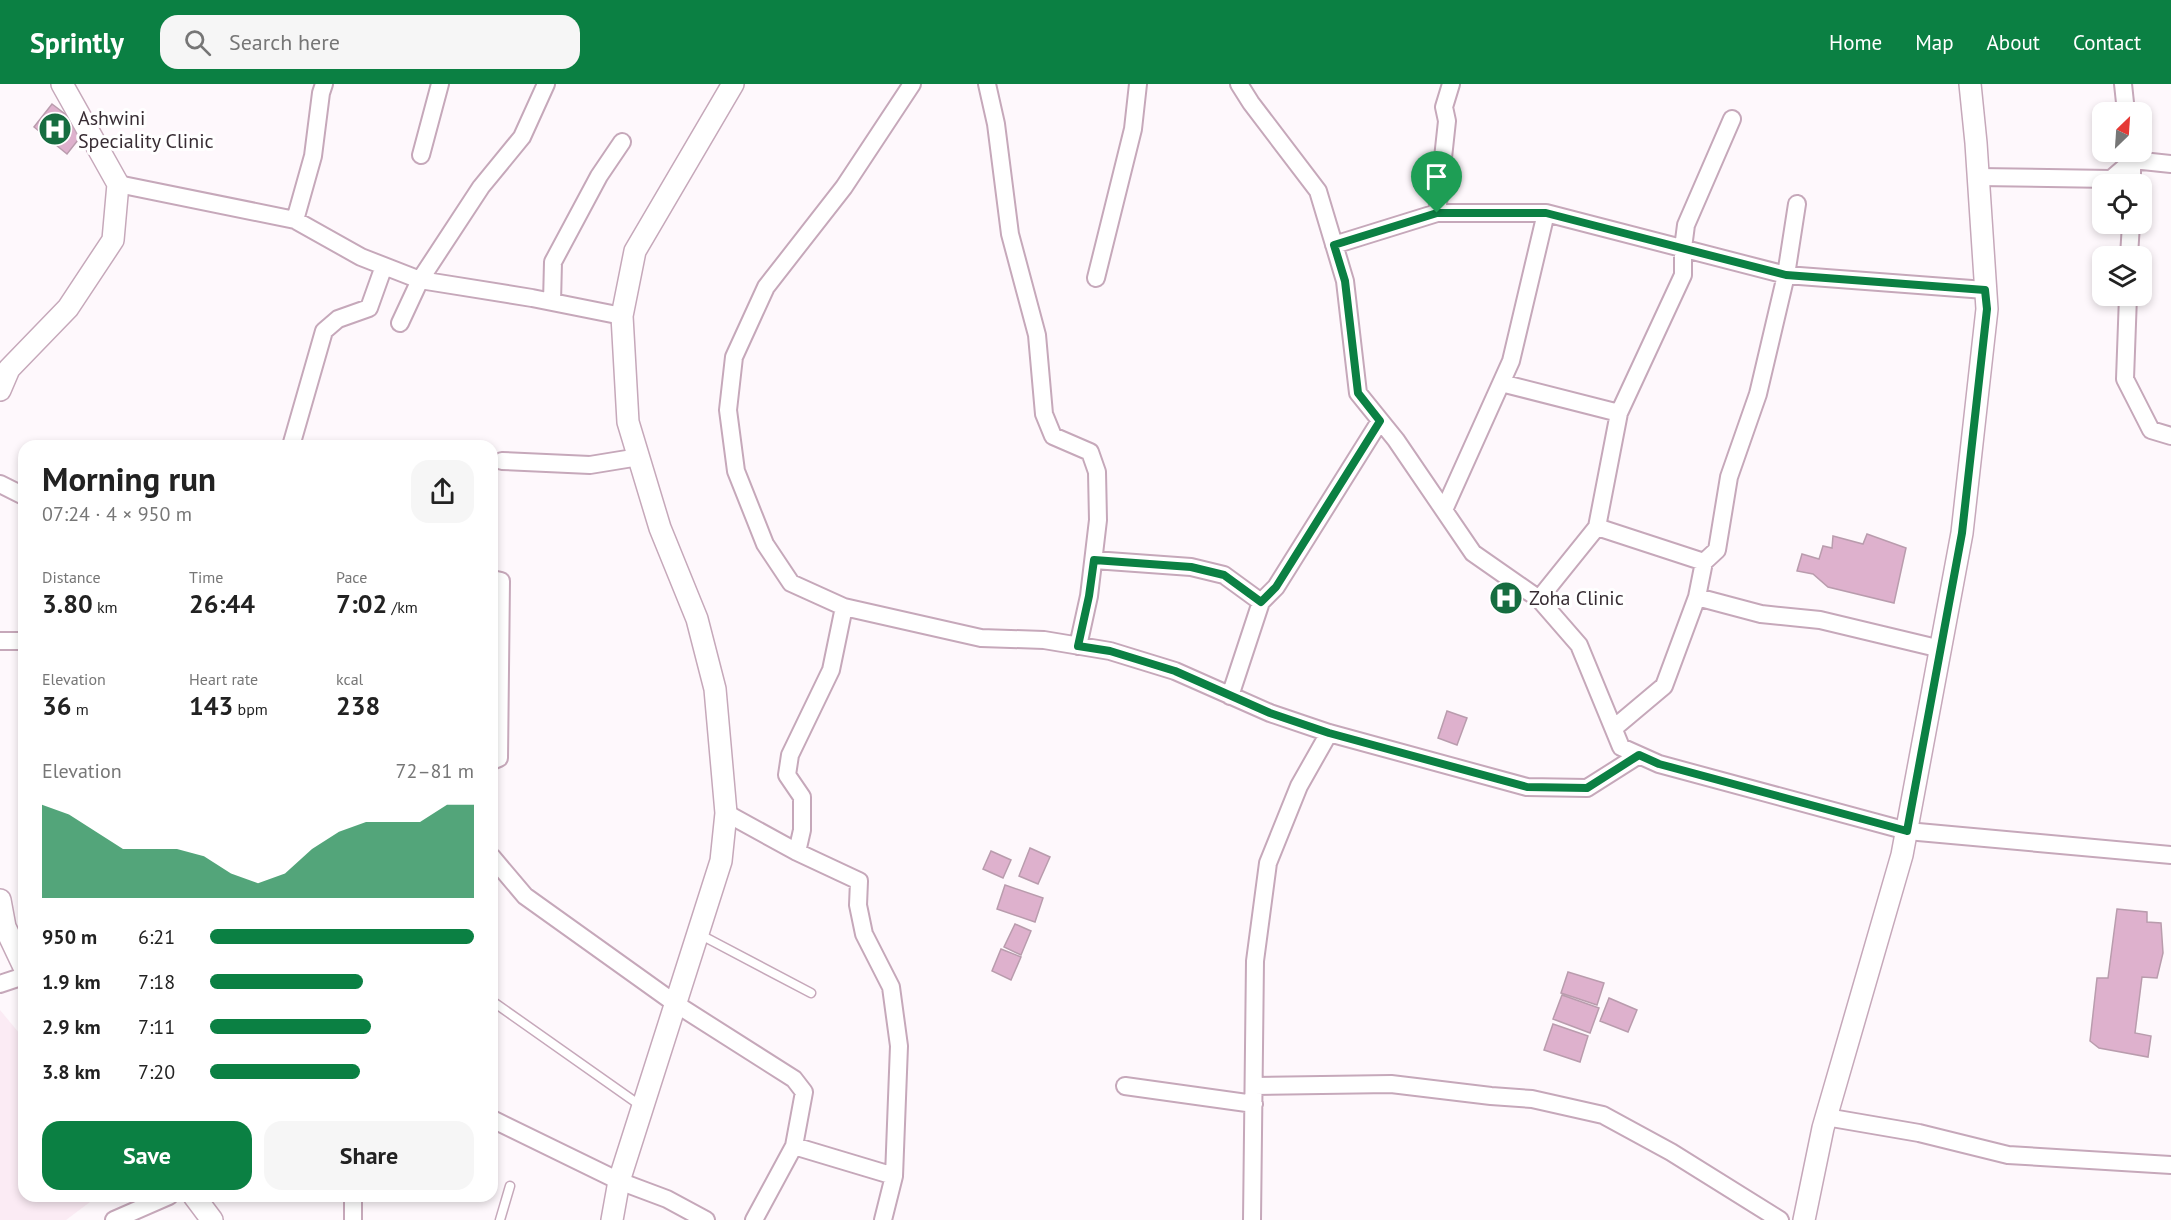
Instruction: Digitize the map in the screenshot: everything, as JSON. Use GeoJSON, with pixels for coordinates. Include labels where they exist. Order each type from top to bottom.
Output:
{"type":"FeatureCollection","features":[{"type":"Feature","properties":{"kind":"street"},"geometry":{"type":"LineString","coordinates":[[0,390],[9,369],[68,308],[113,240],[118,184],[62,84]]}},
{"type":"Feature","properties":{"kind":"street"},"geometry":{"type":"LineString","coordinates":[[295,220],[313,156],[324,84]]}},
{"type":"Feature","properties":{"kind":"street"},"geometry":{"type":"LineString","coordinates":[[421,155],[440,84]]}},
{"type":"Feature","properties":{"kind":"street"},"geometry":{"type":"LineString","coordinates":[[399,324],[420,280],[481,187],[522,137],[546,84]]}},
{"type":"Feature","properties":{"kind":"street"},"geometry":{"type":"LineString","coordinates":[[612,1220],[619,1182],[721,861],[726,813],[715,689],[697,619],[660,528],[628,422],[622,316],[635,251],[733,84]]}},
{"type":"Feature","properties":{"kind":"street"},"geometry":{"type":"LineString","coordinates":[[912,84],[844,187],[766,287],[734,357],[728,410],[736,471],[765,544],[791,583],[844,608],[981,638],[1044,640],[1110,651],[1175,671],[1270,713],[1329,733],[1527,787],[1587,788],[1639,755]]}},
{"type":"Feature","properties":{"kind":"street"},"geometry":{"type":"LineString","coordinates":[[987,84],[996,124],[1010,234],[1037,335],[1044,414],[1053,436],[1090,452],[1098,472],[1098,520],[1094,560],[1078,646]]}},
{"type":"Feature","properties":{"kind":"street"},"geometry":{"type":"LineString","coordinates":[[1096,278],[1133,129],[1138,84]]}},
{"type":"Feature","properties":{"kind":"street"},"geometry":{"type":"LineString","coordinates":[[1239,84],[1318,191],[1345,281],[1358,393],[1396,440],[1473,553],[1539,599],[1579,645],[1621,747],[1659,764],[1907,831],[2171,855]]}},
{"type":"Feature","properties":{"kind":"street"},"geometry":{"type":"LineString","coordinates":[[1437,213],[1447,121],[1444,107],[1451,84]]}},
{"type":"Feature","properties":{"kind":"street"},"geometry":{"type":"LineString","coordinates":[[1804,1220],[1826,1117],[1899,867],[1962,533],[1987,309],[1970,84]]}},
{"type":"Feature","properties":{"kind":"street"},"geometry":{"type":"LineString","coordinates":[[2122,84],[2125,102]]}},
{"type":"Feature","properties":{"kind":"street"},"geometry":{"type":"LineString","coordinates":[[1539,599],[1597,527],[1619,413],[1683,275],[1686,225],[1732,119]]}},
{"type":"Feature","properties":{"kind":"street"},"geometry":{"type":"LineString","coordinates":[[552,302],[553,262],[599,176],[622,142]]}},
{"type":"Feature","properties":{"kind":"street"},"geometry":{"type":"LineString","coordinates":[[2152,160],[2171,164]]}},
{"type":"Feature","properties":{"kind":"street"},"geometry":{"type":"LineString","coordinates":[[1978,177],[2110,179],[2126,162]]}},
{"type":"Feature","properties":{"kind":"street"},"geometry":{"type":"LineString","coordinates":[[118,184],[295,220],[361,257],[420,280],[622,316]]}},
{"type":"Feature","properties":{"kind":"street"},"geometry":{"type":"LineString","coordinates":[[1614,728],[1664,686],[1697,597],[1704,562],[1717,550],[1729,477],[1758,394],[1786,275],[1797,204]]}},
{"type":"Feature","properties":{"kind":"street"},"geometry":{"type":"LineString","coordinates":[[1334,245],[1437,213],[1546,213],[1786,275],[1985,290]]}},
{"type":"Feature","properties":{"kind":"street"},"geometry":{"type":"LineString","coordinates":[[1444,510],[1511,361],[1546,213]]}},
{"type":"Feature","properties":{"kind":"street"},"geometry":{"type":"LineString","coordinates":[[293,440],[324,331],[338,319],[369,308],[384,266]]}},
{"type":"Feature","properties":{"kind":"street"},"geometry":{"type":"LineString","coordinates":[[2128,306],[2125,379],[2151,429],[2171,436]]}},
{"type":"Feature","properties":{"kind":"street"},"geometry":{"type":"LineString","coordinates":[[1501,384],[1619,413]]}},
{"type":"Feature","properties":{"kind":"street"},"geometry":{"type":"LineString","coordinates":[[1230,696],[1261,602],[1276,587],[1380,421]]}},
{"type":"Feature","properties":{"kind":"street"},"geometry":{"type":"LineString","coordinates":[[502,461],[590,465],[639,457]]}},
{"type":"Feature","properties":{"kind":"street"},"geometry":{"type":"LineString","coordinates":[[0,484],[18,493]]}},
{"type":"Feature","properties":{"kind":"street"},"geometry":{"type":"LineString","coordinates":[[1597,527],[1704,562]]}},
{"type":"Feature","properties":{"kind":"street"},"geometry":{"type":"LineString","coordinates":[[1094,560],[1191,567],[1224,575],[1261,602]]}},
{"type":"Feature","properties":{"kind":"street"},"geometry":{"type":"LineString","coordinates":[[498,580],[501,581],[501,593],[498,758]]}},
{"type":"Feature","properties":{"kind":"street"},"geometry":{"type":"LineString","coordinates":[[1697,597],[1761,614],[1820,620],[1941,649]]}},
{"type":"Feature","properties":{"kind":"street"},"geometry":{"type":"LineString","coordinates":[[797,852],[802,830],[802,797],[787,775],[790,755],[831,670],[844,608]]}},
{"type":"Feature","properties":{"kind":"street"},"geometry":{"type":"LineString","coordinates":[[0,641],[18,641]]}},
{"type":"Feature","properties":{"kind":"street"},"geometry":{"type":"LineString","coordinates":[[1252,1220],[1255,961],[1268,863],[1299,786],[1329,733]]}},
{"type":"Feature","properties":{"kind":"street"},"geometry":{"type":"LineString","coordinates":[[726,813],[797,852],[859,881],[858,904],[864,934],[891,987],[899,1046],[894,1176],[883,1220]]}},
{"type":"Feature","properties":{"kind":"street"},"geometry":{"type":"LineString","coordinates":[[498,864],[525,896],[676,1004],[794,1079],[804,1092],[794,1146],[754,1220]]}},
{"type":"Feature","properties":{"kind":"street"},"geometry":{"type":"LineString","coordinates":[[0,900],[5,927],[18,954]]}},
{"type":"Feature","properties":{"kind":"street"},"geometry":{"type":"LineString","coordinates":[[0,984],[18,978]]}},
{"type":"Feature","properties":{"kind":"street"},"geometry":{"type":"LineString","coordinates":[[1254,1086],[1391,1084],[1532,1099],[1603,1115],[1671,1152],[1780,1220]]}},
{"type":"Feature","properties":{"kind":"street"},"geometry":{"type":"LineString","coordinates":[[1125,1086],[1254,1104]]}},
{"type":"Feature","properties":{"kind":"street"},"geometry":{"type":"LineString","coordinates":[[1826,1117],[1919,1133],[2008,1155],[2171,1165]]}},
{"type":"Feature","properties":{"kind":"street"},"geometry":{"type":"LineString","coordinates":[[498,1122],[619,1182],[667,1199],[706,1220]]}},
{"type":"Feature","properties":{"kind":"street"},"geometry":{"type":"LineString","coordinates":[[794,1146],[894,1176]]}},
{"type":"Feature","properties":{"kind":"street"},"geometry":{"type":"LineString","coordinates":[[114,1220],[155,1202]]}},
{"type":"Feature","properties":{"kind":"street"},"geometry":{"type":"LineString","coordinates":[[198,1202],[212,1220]]}},
{"type":"Feature","properties":{"kind":"street"},"geometry":{"type":"LineString","coordinates":[[353,1202],[353,1220]]}},
{"type":"Feature","properties":{"kind":"lane"},"geometry":{"type":"LineString","coordinates":[[699,934],[811,993]]}},
{"type":"Feature","properties":{"kind":"lane"},"geometry":{"type":"LineString","coordinates":[[498,1005],[643,1107]]}},
{"type":"Feature","properties":{"kind":"lane"},"geometry":{"type":"LineString","coordinates":[[500,1220],[510,1185]]}},
{"type":"Feature","properties":{"kind":"shaded area"},"geometry":{"type":"Polygon","coordinates":[[[0,1010],[18,1032],[18,1202],[90,1202],[66,1220],[0,1220],[0,1010]]]}},
{"type":"Feature","properties":{"kind":"building"},"geometry":{"type":"Polygon","coordinates":[[[52,104],[86,130],[67,154],[34,127],[52,104]]]}},
{"type":"Feature","properties":{"kind":"building"},"geometry":{"type":"Polygon","coordinates":[[[1867,534],[1906,548],[1894,603],[1828,587],[1813,574],[1797,571],[1802,554],[1819,559],[1823,546],[1832,548],[1833,536],[1863,544],[1867,534]]]}},
{"type":"Feature","properties":{"kind":"building"},"geometry":{"type":"Polygon","coordinates":[[[1447,711],[1467,718],[1457,745],[1438,738],[1447,711]]]}},
{"type":"Feature","properties":{"kind":"building"},"geometry":{"type":"Polygon","coordinates":[[[1030,848],[1050,857],[1038,884],[1019,876],[1030,848]]]}},
{"type":"Feature","properties":{"kind":"building"},"geometry":{"type":"Polygon","coordinates":[[[991,851],[1011,860],[1003,878],[983,869],[991,851]]]}},
{"type":"Feature","properties":{"kind":"building"},"geometry":{"type":"Polygon","coordinates":[[[1005,885],[1043,898],[1035,922],[997,909],[1005,885]]]}},
{"type":"Feature","properties":{"kind":"building"},"geometry":{"type":"Polygon","coordinates":[[[2117,909],[2147,912],[2147,922],[2161,923],[2163,953],[2157,978],[2142,977],[2135,1033],[2151,1036],[2148,1057],[2099,1048],[2090,1041],[2097,978],[2108,978],[2117,909]]]}},
{"type":"Feature","properties":{"kind":"building"},"geometry":{"type":"Polygon","coordinates":[[[1015,924],[1031,931],[1021,955],[1004,947],[1015,924]]]}},
{"type":"Feature","properties":{"kind":"building"},"geometry":{"type":"Polygon","coordinates":[[[1001,949],[1021,957],[1011,980],[992,971],[1001,949]]]}},
{"type":"Feature","properties":{"kind":"building"},"geometry":{"type":"Polygon","coordinates":[[[1568,972],[1604,983],[1597,1005],[1561,993],[1568,972]]]}},
{"type":"Feature","properties":{"kind":"building"},"geometry":{"type":"Polygon","coordinates":[[[1562,995],[1599,1008],[1590,1033],[1553,1019],[1562,995]]]}},
{"type":"Feature","properties":{"kind":"building"},"geometry":{"type":"Polygon","coordinates":[[[1609,998],[1637,1010],[1628,1032],[1600,1021],[1609,998]]]}},
{"type":"Feature","properties":{"kind":"building"},"geometry":{"type":"Polygon","coordinates":[[[1553,1024],[1588,1036],[1580,1062],[1544,1050],[1553,1024]]]}},
{"type":"Feature","properties":{"kind":"place","name":"Ashwini Speciality Clinic"},"geometry":{"type":"Point","coordinates":[55,129]}},
{"type":"Feature","properties":{"kind":"place","name":"Zoha Clinic"},"geometry":{"type":"Point","coordinates":[1506,598]}},
{"type":"Feature","properties":{"kind":"route"},"geometry":{"type":"LineString","coordinates":[[1437,213],[1546,213],[1786,275],[1985,290],[1987,309],[1962,533],[1907,831],[1659,764],[1639,755],[1587,788],[1527,787],[1329,733],[1270,713],[1175,671],[1110,651],[1078,646],[1094,560],[1191,567],[1224,575],[1261,602],[1276,587],[1380,421],[1358,393],[1345,281],[1334,245],[1437,213]]}}]}
